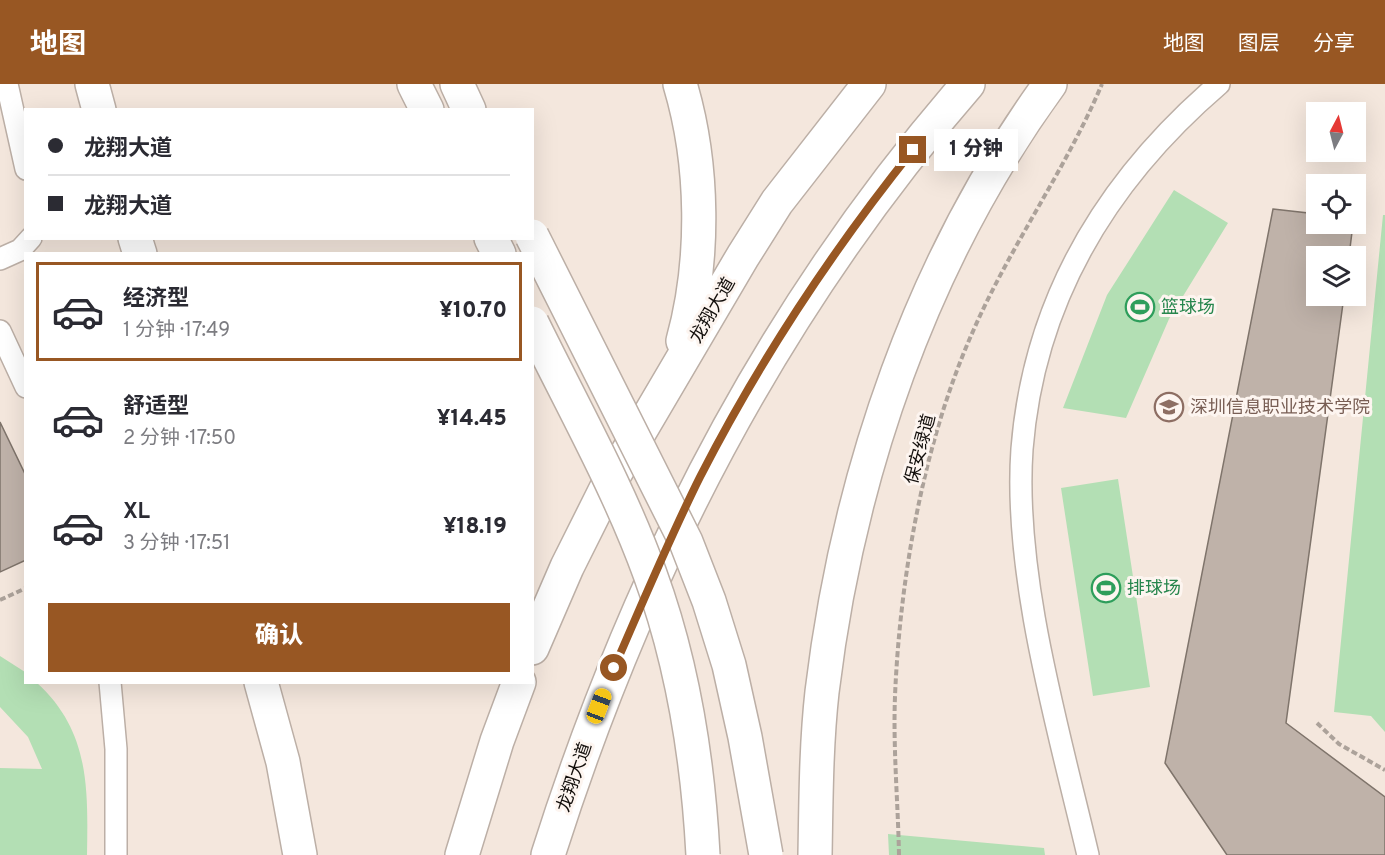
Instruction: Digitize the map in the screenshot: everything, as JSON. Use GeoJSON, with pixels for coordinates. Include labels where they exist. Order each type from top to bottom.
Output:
{"type":"FeatureCollection","features":[{"type":"Feature","properties":{"kind":"main road"},"geometry":{"type":"LineString","coordinates":[[92,84],[98,108]]}},
{"type":"Feature","properties":{"kind":"main road"},"geometry":{"type":"LineString","coordinates":[[414,84],[426,108]]}},
{"type":"Feature","properties":{"kind":"main road"},"geometry":{"type":"LineString","coordinates":[[457,84],[468,108]]}},
{"type":"Feature","properties":{"kind":"main road"},"geometry":{"type":"LineString","coordinates":[[670,383],[687,325],[696,241],[697,195],[692,142],[680,84]]}},
{"type":"Feature","properties":{"kind":"main road","name":"龙翔大道"},"geometry":{"type":"LineString","coordinates":[[534,643],[567,567],[606,489],[777,202],[869,84]]}},
{"type":"Feature","properties":{"kind":"main road","name":"龙翔大道"},"geometry":{"type":"LineString","coordinates":[[548,855],[577,764],[614,668],[701,477],[752,386],[809,293],[899,167],[968,84]]}},
{"type":"Feature","properties":{"kind":"main road"},"geometry":{"type":"LineString","coordinates":[[815,855],[822,693],[855,509],[882,416],[911,335],[944,266],[1012,142],[1050,84]]}},
{"type":"Feature","properties":{"kind":"main road"},"geometry":{"type":"LineString","coordinates":[[534,240],[686,542],[709,601],[729,665],[745,737],[766,855]]}},
{"type":"Feature","properties":{"kind":"main road"},"geometry":{"type":"LineString","coordinates":[[534,327],[630,525],[650,575],[670,637],[698,775],[703,855]]}},
{"type":"Feature","properties":{"kind":"main road"},"geometry":{"type":"LineString","coordinates":[[262,684],[283,762],[300,855]]}},
{"type":"Feature","properties":{"kind":"main road"},"geometry":{"type":"LineString","coordinates":[[462,855],[497,741],[518,684]]}},
{"type":"Feature","properties":{"kind":"street"},"geometry":{"type":"LineString","coordinates":[[7,84],[24,160]]}},
{"type":"Feature","properties":{"kind":"street"},"geometry":{"type":"LineString","coordinates":[[1088,855],[1043,660],[1029,578],[1023,513],[1022,450],[1029,392],[1045,333],[1065,280],[1091,229],[1129,174],[1170,128],[1219,84]]}},
{"type":"Feature","properties":{"kind":"street"},"geometry":{"type":"LineString","coordinates":[[0,259],[20,249],[29,240]]}},
{"type":"Feature","properties":{"kind":"street"},"geometry":{"type":"LineString","coordinates":[[0,331],[24,383]]}},
{"type":"Feature","properties":{"kind":"street"},"geometry":{"type":"LineString","coordinates":[[110,684],[116,749],[116,855]]}},
{"type":"Feature","properties":{"kind":"path","name":"保安绿道"},"geometry":{"type":"LineString","coordinates":[[899,855],[896,684],[907,582],[919,507],[940,422],[973,331],[1102,84]]}},
{"type":"Feature","properties":{"kind":"path"},"geometry":{"type":"LineString","coordinates":[[0,600],[24,589]]}},
{"type":"Feature","properties":{"kind":"path"},"geometry":{"type":"LineString","coordinates":[[1317,723],[1339,744],[1385,770]]}},
{"type":"Feature","properties":{"kind":"green space","name":"篮球场"},"geometry":{"type":"Polygon","coordinates":[[[1174,190],[1228,223],[1169,319],[1126,418],[1063,408],[1107,295],[1174,190]]]}},
{"type":"Feature","properties":{"kind":"green space"},"geometry":{"type":"Polygon","coordinates":[[[1383,215],[1385,215],[1385,732],[1371,716],[1334,712],[1383,215]]]}},
{"type":"Feature","properties":{"kind":"green space","name":"排球场"},"geometry":{"type":"Polygon","coordinates":[[[1118,479],[1150,687],[1093,696],[1061,488],[1118,479]]]}},
{"type":"Feature","properties":{"kind":"green space"},"geometry":{"type":"Polygon","coordinates":[[[0,656],[24,671],[24,684],[38,684],[54,701],[76,741],[86,784],[87,855],[0,855],[0,768],[42,769],[28,737],[0,707],[0,656]]]}},
{"type":"Feature","properties":{"kind":"green space"},"geometry":{"type":"Polygon","coordinates":[[[888,834],[1044,848],[1045,855],[889,855],[888,834]]]}},
{"type":"Feature","properties":{"kind":"building"},"geometry":{"type":"Polygon","coordinates":[[[1273,209],[1306,213],[1306,234],[1352,234],[1350,246],[1306,246],[1306,306],[1343,306],[1286,723],[1385,797],[1385,855],[1227,855],[1165,763],[1273,209]]]}},
{"type":"Feature","properties":{"kind":"building"},"geometry":{"type":"Polygon","coordinates":[[[0,422],[24,472],[24,561],[0,572],[0,422]]]}},
{"type":"Feature","properties":{"kind":"place","name":"篮球场"},"geometry":{"type":"Point","coordinates":[1140,307]}},
{"type":"Feature","properties":{"kind":"place","name":"深圳信息职业技术学院"},"geometry":{"type":"Point","coordinates":[1169,407]}},
{"type":"Feature","properties":{"kind":"place","name":"排球场"},"geometry":{"type":"Point","coordinates":[1106,588]}},
{"type":"Feature","properties":{"kind":"route"},"geometry":{"type":"LineString","coordinates":[[614,668],[655,572],[701,477],[752,386],[828,265],[913,150]]}}]}
